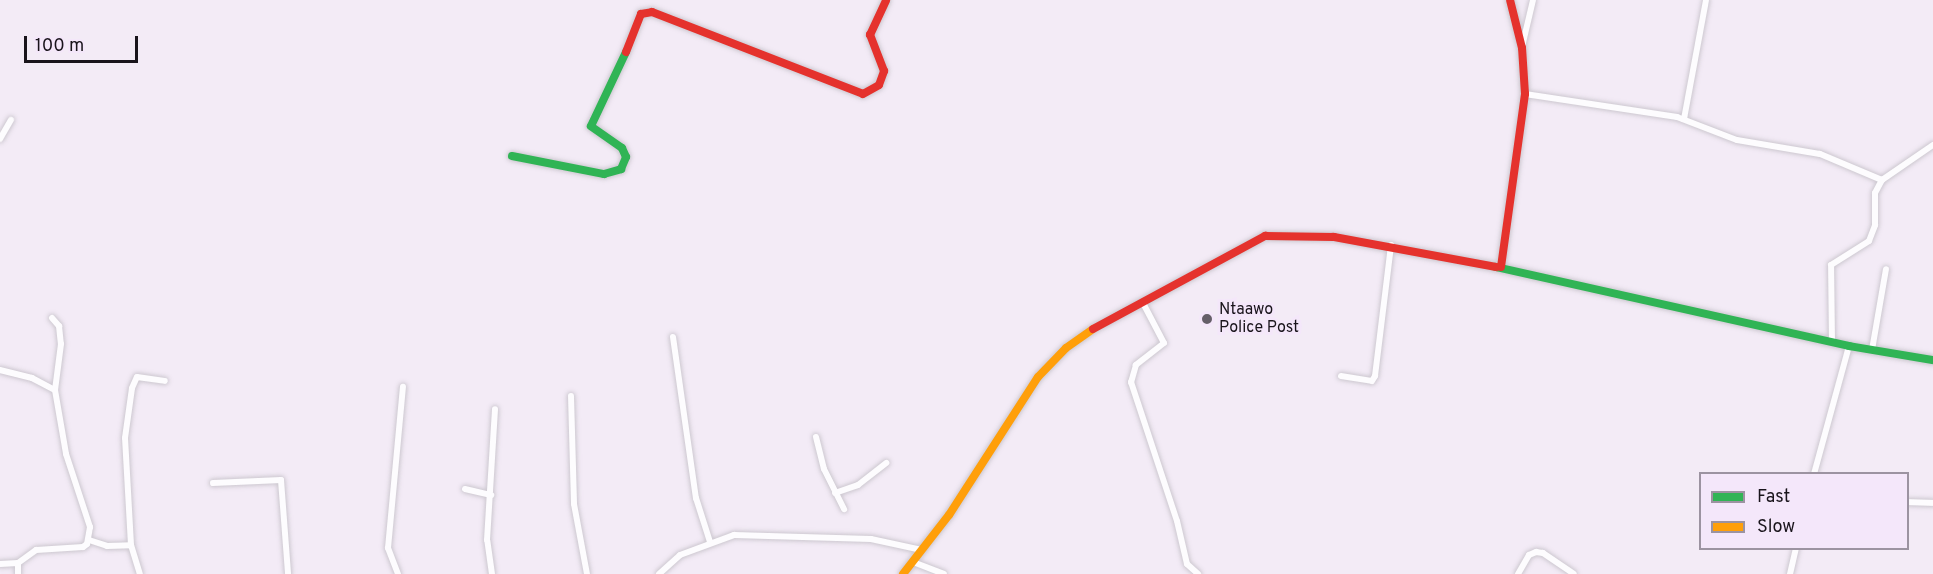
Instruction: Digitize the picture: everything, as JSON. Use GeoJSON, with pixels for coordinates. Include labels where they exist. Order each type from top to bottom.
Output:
{"type":"FeatureCollection","features":[{"type":"Feature","properties":{"kind":"street"},"geometry":{"type":"LineString","coordinates":[[512,156],[604,174],[621,169],[626,157],[622,148],[600,136],[591,126],[609,93],[641,14],[652,12],[863,94],[879,85],[884,71],[870,35],[886,0]]}},
{"type":"Feature","properties":{"kind":"street"},"geometry":{"type":"LineString","coordinates":[[1501,267],[1526,94],[1522,48],[1510,0]]}},
{"type":"Feature","properties":{"kind":"street"},"geometry":{"type":"LineString","coordinates":[[1522,48],[1533,0]]}},
{"type":"Feature","properties":{"kind":"street"},"geometry":{"type":"LineString","coordinates":[[1683,119],[1706,0]]}},
{"type":"Feature","properties":{"kind":"street"},"geometry":{"type":"LineString","coordinates":[[1526,94],[1638,108],[1683,119],[1737,140],[1780,144],[1820,154],[1882,180]]}},
{"type":"Feature","properties":{"kind":"street"},"geometry":{"type":"LineString","coordinates":[[0,138],[11,120]]}},
{"type":"Feature","properties":{"kind":"street"},"geometry":{"type":"LineString","coordinates":[[1832,342],[1829,272],[1832,265],[1869,241],[1875,225],[1875,193],[1882,180],[1933,145]]}},
{"type":"Feature","properties":{"kind":"street"},"geometry":{"type":"LineString","coordinates":[[903,574],[922,550],[1050,363],[1089,331],[1265,236],[1295,234],[1391,245],[1501,267],[1849,346],[1933,360]]}},
{"type":"Feature","properties":{"kind":"street"},"geometry":{"type":"LineString","coordinates":[[1341,376],[1372,381],[1375,376],[1391,245]]}},
{"type":"Feature","properties":{"kind":"street"},"geometry":{"type":"LineString","coordinates":[[1872,350],[1886,269]]}},
{"type":"Feature","properties":{"kind":"street"},"geometry":{"type":"LineString","coordinates":[[1143,303],[1164,343],[1136,365],[1131,382],[1177,521],[1187,564],[1198,574]]}},
{"type":"Feature","properties":{"kind":"street"},"geometry":{"type":"LineString","coordinates":[[0,564],[18,563],[36,550],[83,547],[89,540],[90,527],[66,454],[55,390],[62,344],[59,326],[52,318]]}},
{"type":"Feature","properties":{"kind":"street"},"geometry":{"type":"LineString","coordinates":[[673,337],[696,498],[710,542]]}},
{"type":"Feature","properties":{"kind":"street"},"geometry":{"type":"LineString","coordinates":[[1815,472],[1849,346]]}},
{"type":"Feature","properties":{"kind":"street"},"geometry":{"type":"LineString","coordinates":[[0,370],[32,378],[55,390]]}},
{"type":"Feature","properties":{"kind":"street"},"geometry":{"type":"LineString","coordinates":[[140,574],[131,545],[125,438],[132,388],[137,377],[165,381]]}},
{"type":"Feature","properties":{"kind":"street"},"geometry":{"type":"LineString","coordinates":[[398,574],[388,548],[404,387]]}},
{"type":"Feature","properties":{"kind":"street"},"geometry":{"type":"LineString","coordinates":[[571,396],[574,504],[587,574]]}},
{"type":"Feature","properties":{"kind":"street"},"geometry":{"type":"LineString","coordinates":[[492,574],[487,540],[495,409]]}},
{"type":"Feature","properties":{"kind":"street"},"geometry":{"type":"LineString","coordinates":[[816,437],[835,493],[844,509]]}},
{"type":"Feature","properties":{"kind":"street"},"geometry":{"type":"LineString","coordinates":[[835,493],[858,484],[886,463]]}},
{"type":"Feature","properties":{"kind":"street"},"geometry":{"type":"LineString","coordinates":[[213,483],[281,480],[288,574]]}},
{"type":"Feature","properties":{"kind":"street"},"geometry":{"type":"LineString","coordinates":[[465,489],[491,495]]}},
{"type":"Feature","properties":{"kind":"street"},"geometry":{"type":"LineString","coordinates":[[1909,502],[1933,502]]}},
{"type":"Feature","properties":{"kind":"street"},"geometry":{"type":"LineString","coordinates":[[659,574],[680,555],[734,535],[775,534],[871,538],[922,550]]}},
{"type":"Feature","properties":{"kind":"street"},"geometry":{"type":"LineString","coordinates":[[89,540],[107,546],[131,545]]}},
{"type":"Feature","properties":{"kind":"street"},"geometry":{"type":"LineString","coordinates":[[1790,574],[1796,550]]}},
{"type":"Feature","properties":{"kind":"street"},"geometry":{"type":"LineString","coordinates":[[1518,574],[1529,555],[1536,552],[1543,553],[1574,574]]}},
{"type":"Feature","properties":{"kind":"street"},"geometry":{"type":"LineString","coordinates":[[913,562],[945,574]]}},
{"type":"Feature","properties":{"kind":"street"},"geometry":{"type":"LineString","coordinates":[[18,563],[18,574]]}},
{"type":"Feature","properties":{"kind":"traffic: fast"},"geometry":{"type":"LineString","coordinates":[[512,156],[604,174],[621,169],[626,157],[622,148],[591,126],[626,52]]}},
{"type":"Feature","properties":{"kind":"traffic: fast"},"geometry":{"type":"LineString","coordinates":[[1496,267],[1849,346],[1933,360]]}},
{"type":"Feature","properties":{"kind":"traffic: slow"},"geometry":{"type":"LineString","coordinates":[[903,574],[949,515],[1038,377],[1066,348],[1093,329]]}},
{"type":"Feature","properties":{"kind":"traffic: jam"},"geometry":{"type":"LineString","coordinates":[[626,52],[641,14],[652,12],[863,94],[879,85],[884,71],[870,35],[886,0]]}},
{"type":"Feature","properties":{"kind":"traffic: jam"},"geometry":{"type":"LineString","coordinates":[[1501,267],[1525,94],[1522,48],[1510,0]]}},
{"type":"Feature","properties":{"kind":"traffic: jam"},"geometry":{"type":"LineString","coordinates":[[1093,329],[1265,236],[1334,237],[1496,267]]}},
{"type":"Feature","properties":{"kind":"place","name":"Ntaawo Police Post"},"geometry":{"type":"Point","coordinates":[1207,319]}}]}
